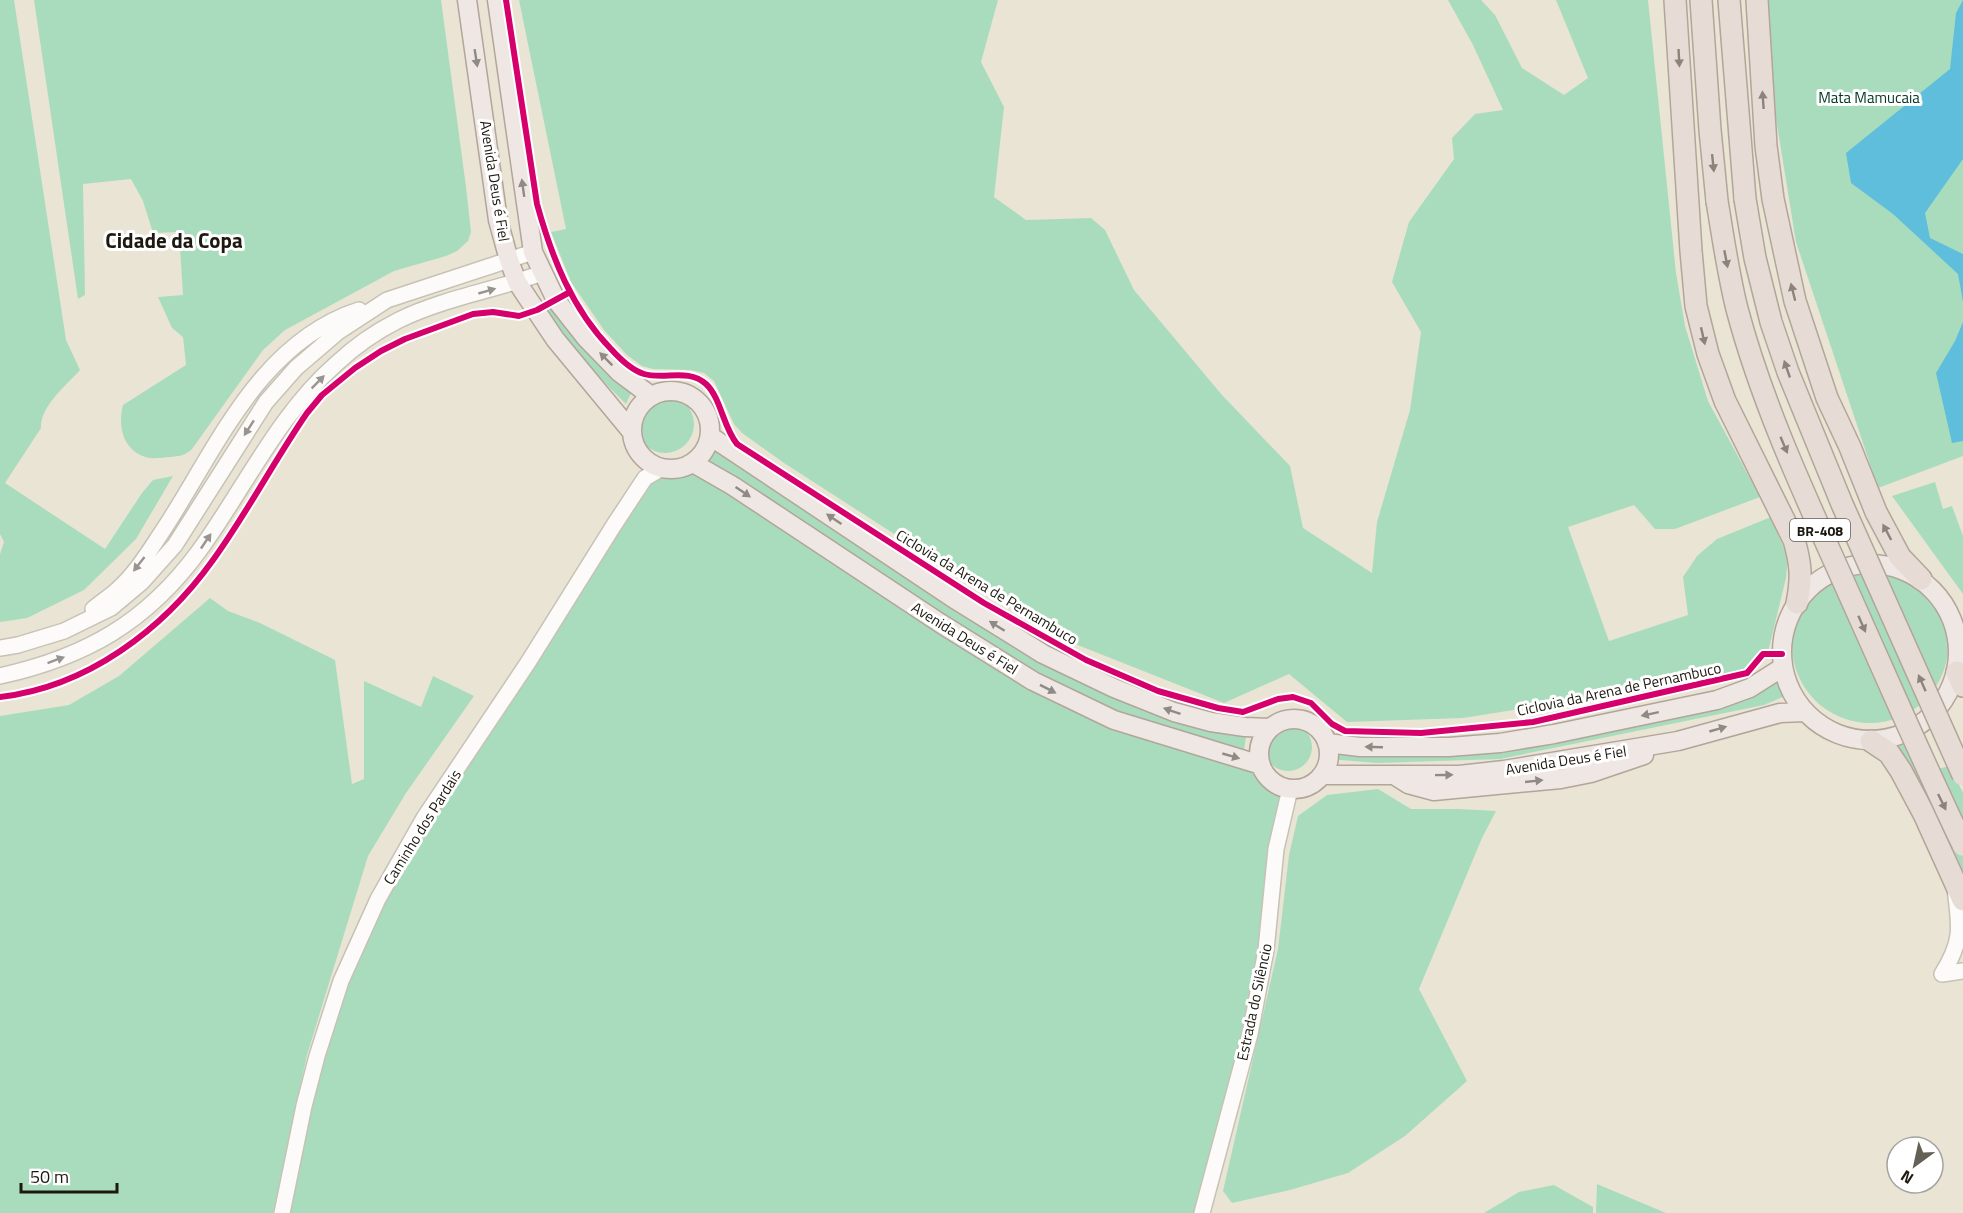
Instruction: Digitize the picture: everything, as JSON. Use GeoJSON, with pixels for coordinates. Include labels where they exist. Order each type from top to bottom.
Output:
{"type":"FeatureCollection","features":[{"type":"Feature","properties":{"kind":"highway"},"geometry":{"type":"LineString","coordinates":[[1675,0],[1690,250],[1696,306],[1708,354],[1725,401],[1794,540],[1800,560],[1802,580],[1797,603]]}},
{"type":"Feature","properties":{"kind":"highway","name":"BR-408"},"geometry":{"type":"LineString","coordinates":[[1701,0],[1717,201],[1725,255],[1737,308],[1755,369],[1777,430],[1923,761],[1963,845]]}},
{"type":"Feature","properties":{"kind":"highway","name":"BR-408"},"geometry":{"type":"LineString","coordinates":[[1729,0],[1745,199],[1760,279],[1771,322],[1788,372],[1842,504],[1963,775]]}},
{"type":"Feature","properties":{"kind":"highway"},"geometry":{"type":"LineString","coordinates":[[1757,0],[1763,102],[1773,199],[1795,301],[1827,398],[1876,512],[1900,557],[1921,579]]}},
{"type":"Feature","properties":{"kind":"highway"},"geometry":{"type":"LineString","coordinates":[[1871,741],[1889,753],[1900,771],[1924,814],[1959,892]]}},
{"type":"Feature","properties":{"kind":"main road","name":"Avenida Deus é Fiel"},"geometry":{"type":"LineString","coordinates":[[467,0],[498,220],[508,260],[517,282],[555,339],[631,431]]}},
{"type":"Feature","properties":{"kind":"main road","name":"Avenida Deus é Fiel"},"geometry":{"type":"LineString","coordinates":[[497,0],[533,252],[556,300],[586,338],[619,372],[651,396]]}},
{"type":"Feature","properties":{"kind":"main road"},"geometry":{"type":"LineString","coordinates":[[672,391],[682,393],[701,405],[706,414],[710,436],[701,456],[693,463],[681,468],[663,468],[645,459],[633,442],[631,431],[636,411],[651,396],[672,391]]}},
{"type":"Feature","properties":{"kind":"main road","name":"Avenida Deus é Fiel"},"geometry":{"type":"LineString","coordinates":[[710,436],[952,598],[1042,654],[1114,688],[1174,712],[1211,722],[1270,728]]}},
{"type":"Feature","properties":{"kind":"main road","name":"Avenida Deus é Fiel"},"geometry":{"type":"LineString","coordinates":[[693,463],[734,486],[940,623],[1033,681],[1114,720],[1261,765]]}},
{"type":"Feature","properties":{"kind":"main road"},"geometry":{"type":"LineString","coordinates":[[1868,564],[1905,569],[1921,579],[1940,597],[1953,620],[1959,646],[1960,679],[1926,721],[1900,736],[1871,741],[1847,737],[1824,727],[1805,712],[1788,683],[1783,667],[1784,633],[1797,603],[1824,574],[1858,565],[1868,564]]}},
{"type":"Feature","properties":{"kind":"main road","name":"Avenida Deus é Fiel"},"geometry":{"type":"LineString","coordinates":[[1327,743],[1402,748],[1511,742],[1717,700],[1750,688],[1783,667]]}},
{"type":"Feature","properties":{"kind":"main road","name":"Avenida Deus é Fiel"},"geometry":{"type":"LineString","coordinates":[[1322,775],[1459,775],[1504,770],[1678,741],[1780,713],[1805,712]]}},
{"type":"Feature","properties":{"kind":"main road"},"geometry":{"type":"LineString","coordinates":[[1291,719],[1303,720],[1322,733],[1327,743],[1329,754],[1322,775],[1314,783],[1303,788],[1290,789],[1280,786],[1270,780],[1261,765],[1260,745],[1270,728],[1280,722],[1291,719]]}},
{"type":"Feature","properties":{"kind":"street"},"geometry":{"type":"LineString","coordinates":[[0,648],[64,631],[111,608],[142,582],[174,545],[280,384],[309,355],[338,332],[387,300],[533,252]]}},
{"type":"Feature","properties":{"kind":"street"},"geometry":{"type":"LineString","coordinates":[[0,676],[31,669],[80,651],[116,633],[145,611],[169,587],[198,552],[267,444],[301,399],[336,363],[399,320],[435,306],[542,273]]}},
{"type":"Feature","properties":{"kind":"street"},"geometry":{"type":"LineString","coordinates":[[645,459],[645,478]]}},
{"type":"Feature","properties":{"kind":"street","name":"Caminho dos Pardais"},"geometry":{"type":"LineString","coordinates":[[282,1213],[304,1106],[317,1056],[341,981],[378,899],[424,818],[529,662],[645,478],[663,468]]}},
{"type":"Feature","properties":{"kind":"street","name":"Estrada do Silêncio"},"geometry":{"type":"LineString","coordinates":[[1202,1213],[1250,1034],[1266,950],[1276,849],[1290,789]]}},
{"type":"Feature","properties":{"kind":"street"},"geometry":{"type":"LineString","coordinates":[[1959,892],[1959,944],[1942,974],[1963,971]]}},
{"type":"Feature","properties":{"kind":"green space"},"geometry":{"type":"Polygon","coordinates":[[[0,0],[14,0],[66,340],[80,370],[49,404],[41,428],[5,483],[105,549],[153,480],[173,476],[136,539],[84,590],[27,618],[0,622],[0,554],[4,542],[0,534],[0,0]]]}},
{"type":"Feature","properties":{"kind":"green space"},"geometry":{"type":"Polygon","coordinates":[[[34,0],[441,0],[466,187],[471,232],[468,241],[457,251],[446,256],[394,271],[285,330],[263,350],[192,449],[179,456],[150,458],[141,455],[128,445],[124,438],[121,422],[123,405],[186,365],[183,337],[172,328],[158,297],[183,295],[179,232],[153,233],[143,201],[131,179],[83,184],[85,295],[78,299],[34,0]]]}},
{"type":"Feature","properties":{"kind":"green space"},"geometry":{"type":"Polygon","coordinates":[[[519,0],[998,0],[981,62],[1004,107],[994,197],[1026,220],[1091,218],[1105,230],[1134,290],[1222,395],[1290,466],[1303,528],[1372,573],[1377,522],[1410,410],[1421,332],[1392,282],[1409,222],[1454,159],[1452,138],[1475,114],[1503,110],[1473,45],[1448,0],[1481,0],[1495,15],[1522,68],[1564,95],[1588,78],[1556,0],[1648,0],[1676,273],[1685,326],[1708,401],[1760,497],[1675,529],[1655,529],[1634,505],[1568,527],[1609,641],[1688,615],[1683,577],[1697,556],[1717,539],[1771,517],[1788,558],[1786,578],[1767,656],[1747,673],[1463,718],[1347,722],[1289,674],[1224,703],[1065,640],[944,566],[784,463],[742,433],[734,424],[714,381],[704,373],[642,366],[627,355],[604,330],[571,282],[551,232],[566,229],[519,0]]]}},
{"type":"Feature","properties":{"kind":"green space","name":"Mata Mamucaia"},"geometry":{"type":"Polygon","coordinates":[[[1763,0],[1963,0],[1963,456],[1878,488],[1796,242],[1771,88],[1763,0]]]}},
{"type":"Feature","properties":{"kind":"green space"},"geometry":{"type":"Polygon","coordinates":[[[551,305],[598,363],[631,393],[626,404],[581,357],[541,306],[551,305]]]}},
{"type":"Feature","properties":{"kind":"green space"},"geometry":{"type":"Polygon","coordinates":[[[665,395],[676,397],[689,408],[694,424],[692,435],[681,448],[665,453],[654,451],[641,440],[636,424],[638,413],[649,400],[665,395]]]}},
{"type":"Feature","properties":{"kind":"green space"},"geometry":{"type":"Polygon","coordinates":[[[711,440],[1103,687],[1247,730],[1244,750],[1191,737],[1097,703],[1008,656],[948,620],[700,457],[711,440]]]}},
{"type":"Feature","properties":{"kind":"green space"},"geometry":{"type":"Polygon","coordinates":[[[698,465],[1033,681],[1233,757],[1266,774],[1280,786],[1290,789],[1266,950],[1202,1213],[282,1213],[304,1106],[366,924],[645,478],[668,469],[698,465]]]}},
{"type":"Feature","properties":{"kind":"green space"},"geometry":{"type":"Polygon","coordinates":[[[1935,482],[1943,509],[1952,506],[1963,536],[1963,594],[1892,496],[1935,482]]]}},
{"type":"Feature","properties":{"kind":"green space"},"geometry":{"type":"Polygon","coordinates":[[[1870,567],[1900,573],[1925,590],[1942,615],[1948,645],[1942,675],[1925,700],[1900,717],[1870,723],[1840,717],[1815,700],[1798,675],[1792,645],[1798,615],[1815,590],[1840,573],[1870,567]]]}},
{"type":"Feature","properties":{"kind":"green space"},"geometry":{"type":"Polygon","coordinates":[[[210,598],[228,611],[260,623],[335,660],[352,784],[364,779],[364,681],[421,707],[433,676],[474,696],[406,793],[368,856],[307,1055],[273,1213],[0,1213],[0,716],[69,705],[119,676],[210,598]]]}},
{"type":"Feature","properties":{"kind":"green space"},"geometry":{"type":"Polygon","coordinates":[[[1777,677],[1785,696],[1764,705],[1500,759],[1377,763],[1329,759],[1331,740],[1363,746],[1557,736],[1777,677]]]}},
{"type":"Feature","properties":{"kind":"green space"},"geometry":{"type":"Polygon","coordinates":[[[1288,723],[1305,730],[1312,747],[1305,764],[1288,771],[1271,764],[1264,747],[1271,730],[1288,723]]]}},
{"type":"Feature","properties":{"kind":"green space"},"geometry":{"type":"Polygon","coordinates":[[[1908,738],[1963,855],[1963,885],[1892,742],[1908,738]]]}},
{"type":"Feature","properties":{"kind":"green space"},"geometry":{"type":"Polygon","coordinates":[[[1950,766],[1963,793],[1963,825],[1937,769],[1950,766]]]}},
{"type":"Feature","properties":{"kind":"green space"},"geometry":{"type":"Polygon","coordinates":[[[1378,789],[1411,809],[1496,811],[1482,838],[1419,989],[1467,1081],[1405,1136],[1348,1173],[1290,1190],[1232,1203],[1223,1191],[1278,949],[1289,855],[1298,816],[1327,795],[1378,789]]]}},
{"type":"Feature","properties":{"kind":"green space"},"geometry":{"type":"Polygon","coordinates":[[[1597,1184],[1666,1213],[1596,1213],[1597,1184]]]}},
{"type":"Feature","properties":{"kind":"green space"},"geometry":{"type":"Polygon","coordinates":[[[1554,1185],[1593,1207],[1593,1213],[1484,1213],[1519,1192],[1554,1185]]]}},
{"type":"Feature","properties":{"kind":"water"},"geometry":{"type":"Polygon","coordinates":[[[1963,0],[1963,159],[1925,213],[1930,238],[1963,254],[1963,302],[1958,274],[1893,214],[1851,183],[1846,153],[1950,69],[1956,13],[1963,0]]]}},
{"type":"Feature","properties":{"kind":"water"},"geometry":{"type":"Polygon","coordinates":[[[1963,322],[1963,441],[1952,443],[1936,373],[1955,341],[1963,322]]]}},
{"type":"Feature","properties":{"kind":"cycle path","name":"Ciclovia da Arena de Pernambuco"},"geometry":{"type":"LineString","coordinates":[[506,0],[537,204],[549,244],[565,282],[597,334],[622,360],[639,372],[652,375],[684,375],[699,379],[711,390],[737,444],[984,603],[1086,660],[1158,691],[1218,708],[1243,712],[1278,699],[1293,697],[1311,703],[1332,724],[1345,731],[1421,733],[1533,722],[1747,673],[1763,654],[1782,654]]}},
{"type":"Feature","properties":{"kind":"cycle path"},"geometry":{"type":"LineString","coordinates":[[0,697],[32,691],[92,668],[120,651],[171,610],[213,560],[307,413],[322,395],[355,368],[405,339],[473,314],[493,312],[519,316],[537,310],[570,292]]}},
{"type":"Feature","properties":{"kind":"district","name":"Cidade da Copa"},"geometry":{"type":"Point","coordinates":[174,240]}}]}
